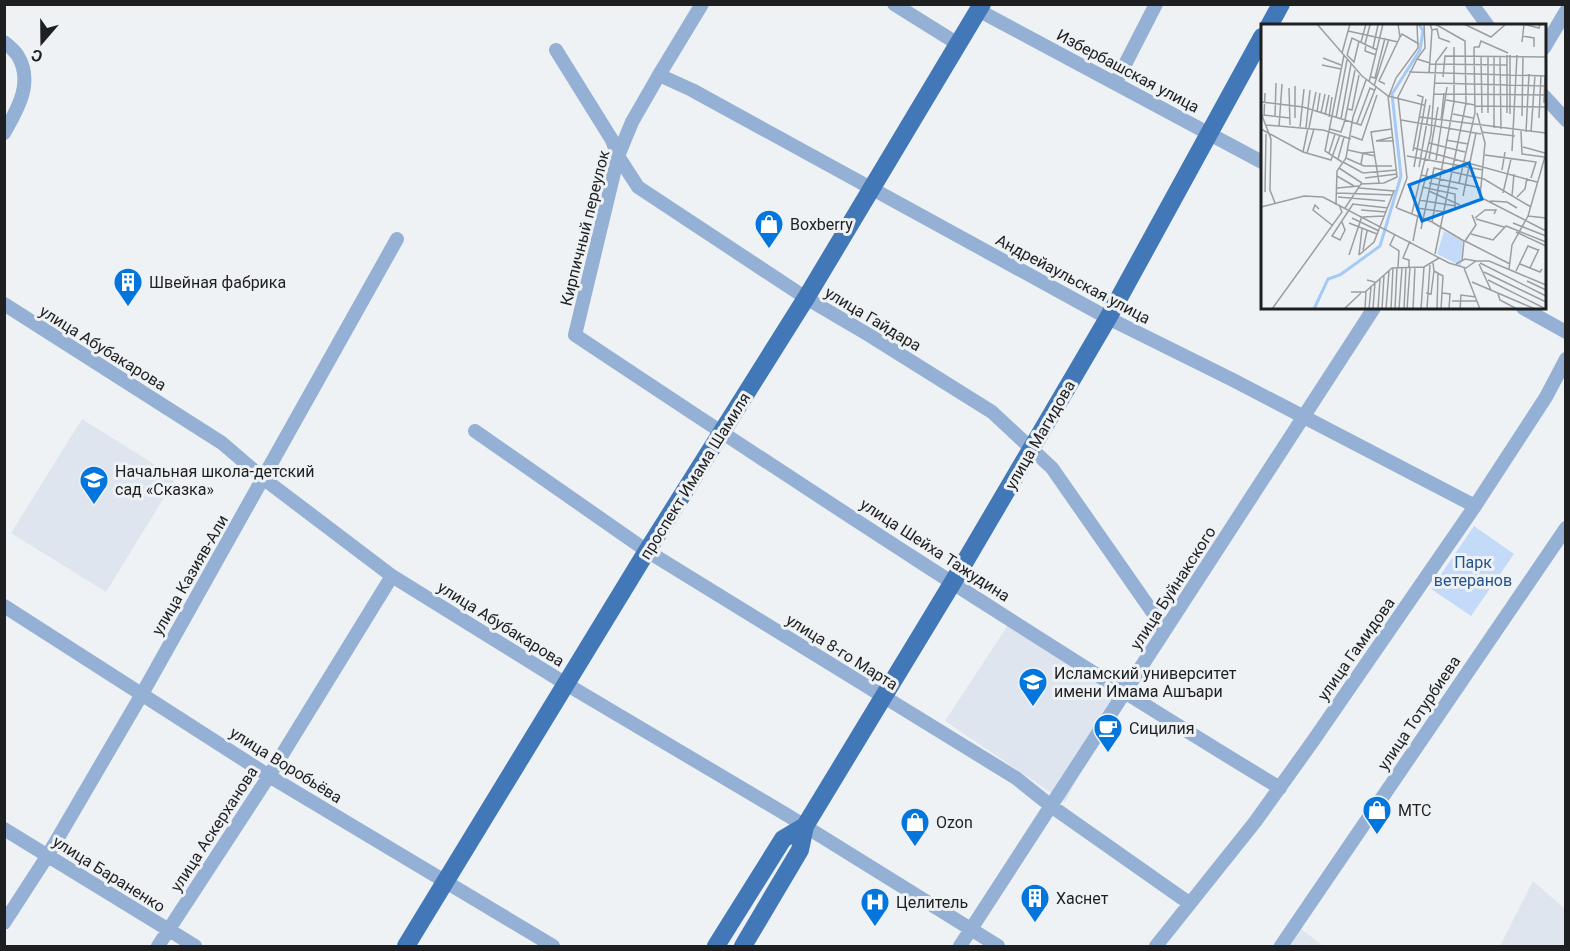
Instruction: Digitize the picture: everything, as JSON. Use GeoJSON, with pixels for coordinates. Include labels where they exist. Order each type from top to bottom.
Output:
{"type":"FeatureCollection","features":[{"type":"Feature","properties":{"kind":"main road"},"geometry":{"type":"LineString","coordinates":[[1270,24],[1281,4]]}},
{"type":"Feature","properties":{"kind":"main road","name":"проспект Имама Шамиля"},"geometry":{"type":"LineString","coordinates":[[406,946],[647,551],[806,298],[980,7]]}},
{"type":"Feature","properties":{"kind":"main road","name":"улица Магидова"},"geometry":{"type":"LineString","coordinates":[[743,946],[800,850],[805,826],[954,582],[1108,318],[1261,40]]}},
{"type":"Feature","properties":{"kind":"main road","name":"улица Магидова"},"geometry":{"type":"LineString","coordinates":[[716,946],[783,839],[805,826]]}},
{"type":"Feature","properties":{"kind":"street","name":"Кирпичный переулок"},"geometry":{"type":"LineString","coordinates":[[575,335],[618,156],[632,122],[702,4]]}},
{"type":"Feature","properties":{"kind":"street"},"geometry":{"type":"LineString","coordinates":[[894,4],[958,44]]}},
{"type":"Feature","properties":{"kind":"street"},"geometry":{"type":"LineString","coordinates":[[1116,82],[1156,4]]}},
{"type":"Feature","properties":{"kind":"street"},"geometry":{"type":"LineString","coordinates":[[1472,4],[1487,24]]}},
{"type":"Feature","properties":{"kind":"street","name":"Избербашская улица"},"geometry":{"type":"LineString","coordinates":[[980,7],[1261,161]]}},
{"type":"Feature","properties":{"kind":"street"},"geometry":{"type":"LineString","coordinates":[[1546,46],[1566,11]]}},
{"type":"Feature","properties":{"kind":"street"},"geometry":{"type":"LineString","coordinates":[[4,42],[18,56],[26,80],[20,105],[4,133]]}},
{"type":"Feature","properties":{"kind":"street","name":"улица Гайдара"},"geometry":{"type":"LineString","coordinates":[[556,50],[612,140],[618,156],[638,187],[806,298],[992,412],[1052,468],[1165,630]]}},
{"type":"Feature","properties":{"kind":"street","name":"Андрейаульская улица"},"geometry":{"type":"LineString","coordinates":[[659,75],[692,90],[1108,318],[1233,380],[1475,506]]}},
{"type":"Feature","properties":{"kind":"street"},"geometry":{"type":"LineString","coordinates":[[1546,97],[1566,120]]}},
{"type":"Feature","properties":{"kind":"street","name":"улица Казияв-Али"},"geometry":{"type":"LineString","coordinates":[[4,923],[48,855],[142,694],[397,239]]}},
{"type":"Feature","properties":{"kind":"street","name":"улица Абубакарова"},"geometry":{"type":"LineString","coordinates":[[4,304],[222,443],[392,576],[566,684],[805,826],[998,946]]}},
{"type":"Feature","properties":{"kind":"street","name":"улица Буйнакского"},"geometry":{"type":"LineString","coordinates":[[960,946],[1373,309]]}},
{"type":"Feature","properties":{"kind":"street"},"geometry":{"type":"LineString","coordinates":[[1525,309],[1566,332]]}},
{"type":"Feature","properties":{"kind":"street","name":"улица Шейха Тажудина"},"geometry":{"type":"LineString","coordinates":[[575,335],[1124,693],[1280,788]]}},
{"type":"Feature","properties":{"kind":"street","name":"улица Гамидова"},"geometry":{"type":"LineString","coordinates":[[1156,946],[1280,788],[1475,506],[1546,397],[1566,358]]}},
{"type":"Feature","properties":{"kind":"street","name":"улица 8-го Марта"},"geometry":{"type":"LineString","coordinates":[[476,430],[647,551],[1016,778],[1051,806],[1189,903]]}},
{"type":"Feature","properties":{"kind":"street","name":"улица Тотурбиева"},"geometry":{"type":"LineString","coordinates":[[1281,946],[1566,528]]}},
{"type":"Feature","properties":{"kind":"street","name":"улица Аскерханова"},"geometry":{"type":"LineString","coordinates":[[158,946],[269,776],[392,576]]}},
{"type":"Feature","properties":{"kind":"street","name":"улица Воробьёва"},"geometry":{"type":"LineString","coordinates":[[4,606],[269,776],[553,946]]}},
{"type":"Feature","properties":{"kind":"street","name":"улица Бараненко"},"geometry":{"type":"LineString","coordinates":[[4,829],[195,946]]}},
{"type":"Feature","properties":{"kind":"shaded area","name":"Начальная школа-детский сад «Сказка»"},"geometry":{"type":"Polygon","coordinates":[[[82,419],[176,478],[106,592],[11,533],[82,419]]]}},
{"type":"Feature","properties":{"kind":"shaded area","name":"Исламский университет имени Имама Ашъари"},"geometry":{"type":"Polygon","coordinates":[[[1010,622],[1120,694],[1065,802],[945,721],[1010,622]]]}},
{"type":"Feature","properties":{"kind":"shaded area"},"geometry":{"type":"Polygon","coordinates":[[[1533,881],[1565,909],[1565,946],[1500,946],[1533,881]]]}},
{"type":"Feature","properties":{"kind":"shaded area"},"geometry":{"type":"Polygon","coordinates":[[[1300,928],[1323,946],[1288,946],[1300,928]]]}},
{"type":"Feature","properties":{"kind":"green space","name":"Парк ветеранов"},"geometry":{"type":"Polygon","coordinates":[[[1474,526],[1514,554],[1471,616],[1431,589],[1474,526]]]}},
{"type":"Feature","properties":{"kind":"place","name":"Boxberry"},"geometry":{"type":"Point","coordinates":[769,250]}},
{"type":"Feature","properties":{"kind":"place","name":"Швейная фабрика"},"geometry":{"type":"Point","coordinates":[128,308]}},
{"type":"Feature","properties":{"kind":"place","name":"Начальная школа-детский сад «Сказка»"},"geometry":{"type":"Point","coordinates":[94,506]}},
{"type":"Feature","properties":{"kind":"place","name":"Исламский университет имени Имама Ашъари"},"geometry":{"type":"Point","coordinates":[1033,708]}},
{"type":"Feature","properties":{"kind":"place","name":"Сицилия"},"geometry":{"type":"Point","coordinates":[1108,754]}},
{"type":"Feature","properties":{"kind":"place","name":"МТС"},"geometry":{"type":"Point","coordinates":[1377,836]}},
{"type":"Feature","properties":{"kind":"place","name":"Ozon"},"geometry":{"type":"Point","coordinates":[915,848]}},
{"type":"Feature","properties":{"kind":"place","name":"Хаснет"},"geometry":{"type":"Point","coordinates":[1035,924]}},
{"type":"Feature","properties":{"kind":"place","name":"Целитель"},"geometry":{"type":"Point","coordinates":[875,928]}}]}
